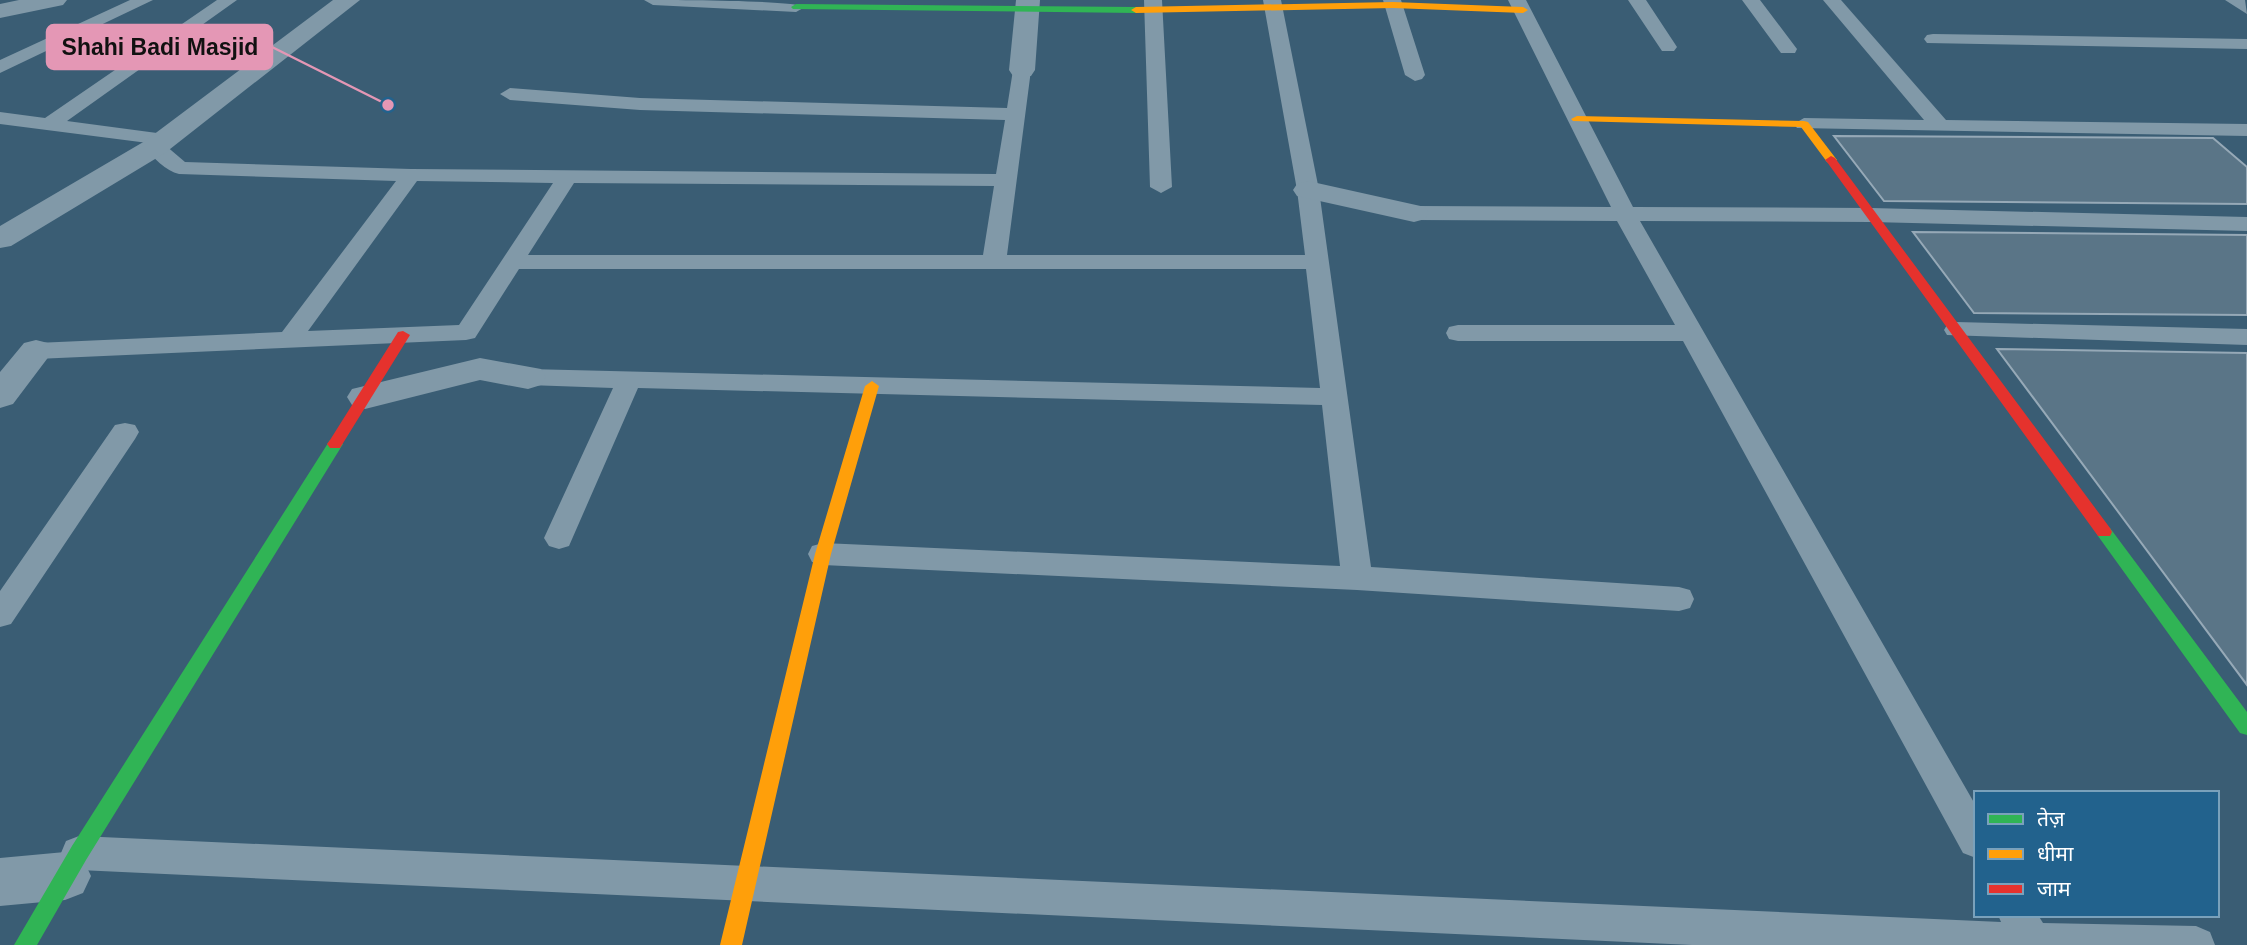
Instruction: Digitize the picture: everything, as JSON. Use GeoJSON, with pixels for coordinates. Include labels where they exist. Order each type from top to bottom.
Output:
{"type":"FeatureCollection","features":[{"type":"Feature","properties":{"kind":"street"},"geometry":{"type":"LineString","coordinates":[[0,11],[55,0]]}},
{"type":"Feature","properties":{"kind":"street"},"geometry":{"type":"LineString","coordinates":[[2,236],[160,143],[348,0]]}},
{"type":"Feature","properties":{"kind":"street"},"geometry":{"type":"LineString","coordinates":[[796,7],[1392,2],[1520,5]]}},
{"type":"Feature","properties":{"kind":"street"},"geometry":{"type":"LineString","coordinates":[[1022,70],[1027,4]]}},
{"type":"Feature","properties":{"kind":"street"},"geometry":{"type":"LineString","coordinates":[[1577,119],[1804,124],[2247,727]]}},
{"type":"Feature","properties":{"kind":"street"},"geometry":{"type":"LineString","coordinates":[[1308,190],[1414,213]]}},
{"type":"Feature","properties":{"kind":"street"},"geometry":{"type":"LineString","coordinates":[[25,945],[72,865],[403,335]]}},
{"type":"Feature","properties":{"kind":"street"},"geometry":{"type":"LineString","coordinates":[[0,350],[36,351]]}},
{"type":"Feature","properties":{"kind":"street"},"geometry":{"type":"LineString","coordinates":[[0,396],[36,351]]}},
{"type":"Feature","properties":{"kind":"street"},"geometry":{"type":"LineString","coordinates":[[365,397],[480,369],[528,377]]}},
{"type":"Feature","properties":{"kind":"street"},"geometry":{"type":"LineString","coordinates":[[731,945],[823,554],[872,386]]}},
{"type":"Feature","properties":{"kind":"street"},"geometry":{"type":"LineString","coordinates":[[0,882],[72,865]]}},
{"type":"Feature","properties":{"kind":"lane"},"geometry":{"type":"LineString","coordinates":[[0,66],[144,0]]}},
{"type":"Feature","properties":{"kind":"lane"},"geometry":{"type":"LineString","coordinates":[[49,124],[228,0]]}},
{"type":"Feature","properties":{"kind":"lane"},"geometry":{"type":"LineString","coordinates":[[653,0],[796,7]]}},
{"type":"Feature","properties":{"kind":"lane"},"geometry":{"type":"LineString","coordinates":[[1637,0],[1668,47]]}},
{"type":"Feature","properties":{"kind":"lane"},"geometry":{"type":"LineString","coordinates":[[1751,0],[1788,49]]}},
{"type":"Feature","properties":{"kind":"lane"},"geometry":{"type":"LineString","coordinates":[[1832,0],[1939,124]]}},
{"type":"Feature","properties":{"kind":"lane"},"geometry":{"type":"LineString","coordinates":[[2234,0],[2247,9]]}},
{"type":"Feature","properties":{"kind":"lane"},"geometry":{"type":"LineString","coordinates":[[1392,2],[1415,75]]}},
{"type":"Feature","properties":{"kind":"lane"},"geometry":{"type":"LineString","coordinates":[[1153,5],[1161,187]]}},
{"type":"Feature","properties":{"kind":"lane"},"geometry":{"type":"LineString","coordinates":[[1273,5],[1308,190],[1357,578]]}},
{"type":"Feature","properties":{"kind":"lane"},"geometry":{"type":"LineString","coordinates":[[1520,5],[1625,214],[1974,837]]}},
{"type":"Feature","properties":{"kind":"lane"},"geometry":{"type":"LineString","coordinates":[[1933,39],[2247,44]]}},
{"type":"Feature","properties":{"kind":"lane"},"geometry":{"type":"LineString","coordinates":[[994,262],[1022,70]]}},
{"type":"Feature","properties":{"kind":"lane"},"geometry":{"type":"LineString","coordinates":[[510,94],[640,104],[1016,114]]}},
{"type":"Feature","properties":{"kind":"lane"},"geometry":{"type":"LineString","coordinates":[[0,118],[160,143],[178,168],[411,175],[1006,180]]}},
{"type":"Feature","properties":{"kind":"lane"},"geometry":{"type":"LineString","coordinates":[[1804,124],[2247,130]]}},
{"type":"Feature","properties":{"kind":"lane"},"geometry":{"type":"LineString","coordinates":[[2218,130],[2247,154]]}},
{"type":"Feature","properties":{"kind":"lane"},"geometry":{"type":"LineString","coordinates":[[289,340],[411,175]]}},
{"type":"Feature","properties":{"kind":"lane"},"geometry":{"type":"LineString","coordinates":[[36,351],[466,332],[568,176]]}},
{"type":"Feature","properties":{"kind":"lane"},"geometry":{"type":"LineString","coordinates":[[1414,213],[1871,215],[2247,224]]}},
{"type":"Feature","properties":{"kind":"lane"},"geometry":{"type":"LineString","coordinates":[[510,262],[1318,262]]}},
{"type":"Feature","properties":{"kind":"lane"},"geometry":{"type":"LineString","coordinates":[[1956,330],[2247,337]]}},
{"type":"Feature","properties":{"kind":"lane"},"geometry":{"type":"LineString","coordinates":[[1458,333],[1692,332]]}},
{"type":"Feature","properties":{"kind":"lane"},"geometry":{"type":"LineString","coordinates":[[528,377],[1334,397]]}},
{"type":"Feature","properties":{"kind":"lane"},"geometry":{"type":"LineString","coordinates":[[559,538],[629,380]]}},
{"type":"Feature","properties":{"kind":"lane"},"geometry":{"type":"LineString","coordinates":[[0,615],[125,432]]}},
{"type":"Feature","properties":{"kind":"lane"},"geometry":{"type":"LineString","coordinates":[[823,554],[1357,578],[1679,599]]}},
{"type":"Feature","properties":{"kind":"lane"},"geometry":{"type":"LineString","coordinates":[[72,865],[746,884],[2025,929],[2196,945]]}},
{"type":"Feature","properties":{"kind":"building"},"geometry":{"type":"Polygon","coordinates":[[[1834,136],[2213,138],[2247,167],[2247,204],[1884,201],[1834,136]]]}},
{"type":"Feature","properties":{"kind":"building"},"geometry":{"type":"Polygon","coordinates":[[[1913,232],[2247,235],[2247,315],[1974,313],[1913,232]]]}},
{"type":"Feature","properties":{"kind":"building"},"geometry":{"type":"Polygon","coordinates":[[[1997,349],[2247,353],[2247,685],[1997,349]]]}},
{"type":"Feature","properties":{"kind":"traffic: fast"},"geometry":{"type":"LineString","coordinates":[[796,7],[1136,10]]}},
{"type":"Feature","properties":{"kind":"traffic: fast"},"geometry":{"type":"LineString","coordinates":[[25,945],[79,853],[335,444]]}},
{"type":"Feature","properties":{"kind":"traffic: fast"},"geometry":{"type":"LineString","coordinates":[[2104,532],[2247,727]]}},
{"type":"Feature","properties":{"kind":"traffic: slow"},"geometry":{"type":"LineString","coordinates":[[1136,10],[1393,5],[1523,10]]}},
{"type":"Feature","properties":{"kind":"traffic: slow"},"geometry":{"type":"LineString","coordinates":[[1577,119],[1804,124],[1831,160]]}},
{"type":"Feature","properties":{"kind":"traffic: slow"},"geometry":{"type":"LineString","coordinates":[[731,945],[823,554],[872,386]]}},
{"type":"Feature","properties":{"kind":"traffic: jam"},"geometry":{"type":"LineString","coordinates":[[1831,160],[2104,532]]}},
{"type":"Feature","properties":{"kind":"traffic: jam"},"geometry":{"type":"LineString","coordinates":[[335,444],[403,335]]}},
{"type":"Feature","properties":{"kind":"place","name":"Shahi Badi Masjid"},"geometry":{"type":"Point","coordinates":[388,105]}}]}
